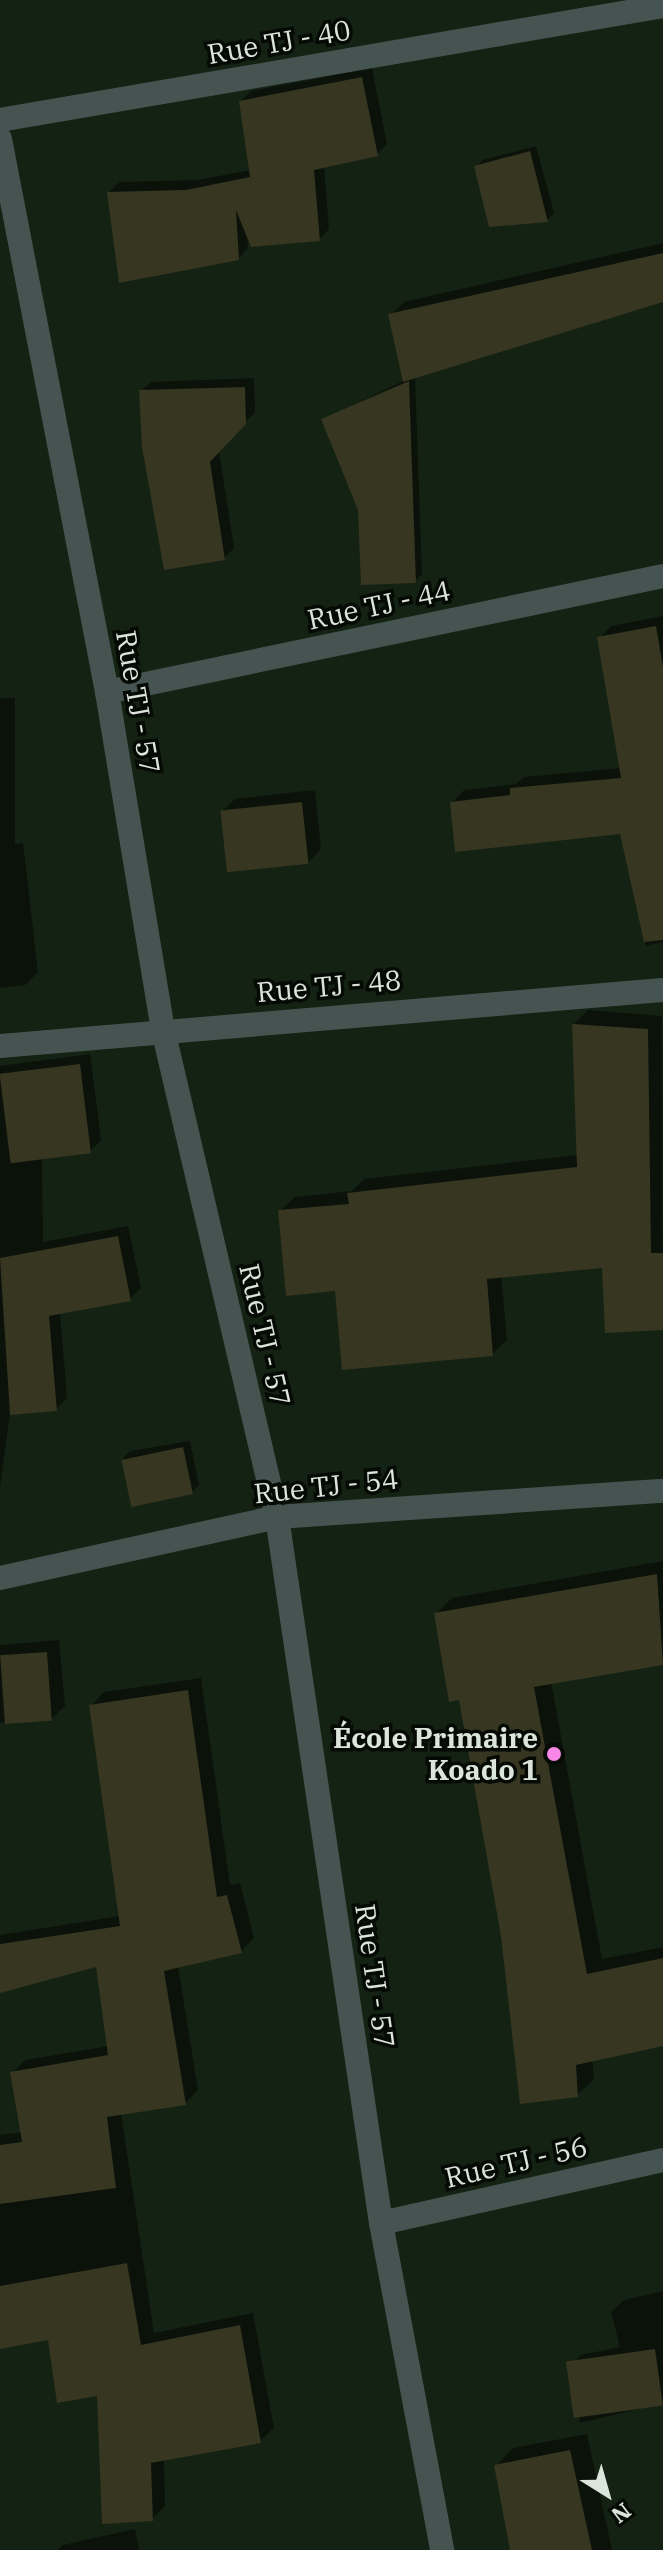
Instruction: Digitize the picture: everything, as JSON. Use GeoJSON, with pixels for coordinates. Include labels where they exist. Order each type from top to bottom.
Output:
{"type":"FeatureCollection","features":[{"type":"Feature","properties":{"kind":"street","name":"Rue TJ - 40"},"geometry":{"type":"LineString","coordinates":[[0,120],[663,6]]}},
{"type":"Feature","properties":{"kind":"street","name":"Rue TJ - 57"},"geometry":{"type":"LineString","coordinates":[[0,139],[107,692],[163,1030],[277,1517],[381,2223],[442,2550]]}},
{"type":"Feature","properties":{"kind":"street","name":"Rue TJ - 44"},"geometry":{"type":"LineString","coordinates":[[107,692],[663,576]]}},
{"type":"Feature","properties":{"kind":"street","name":"Rue TJ - 48"},"geometry":{"type":"LineString","coordinates":[[0,1046],[663,990]]}},
{"type":"Feature","properties":{"kind":"street","name":"Rue TJ - 54"},"geometry":{"type":"LineString","coordinates":[[0,1578],[277,1517],[663,1491]]}},
{"type":"Feature","properties":{"kind":"street","name":"Rue TJ - 56"},"geometry":{"type":"LineString","coordinates":[[381,2223],[663,2160]]}},
{"type":"Feature","properties":{"kind":"building"},"geometry":{"type":"Polygon","coordinates":[[[362,77],[378,156],[314,170],[320,241],[251,247],[236,210],[239,260],[119,283],[107,192],[186,190],[250,177],[239,101],[362,77]]]}},
{"type":"Feature","properties":{"kind":"building"},"geometry":{"type":"Polygon","coordinates":[[[530,151],[548,222],[489,227],[474,166],[530,151]]]}},
{"type":"Feature","properties":{"kind":"building"},"geometry":{"type":"Polygon","coordinates":[[[663,253],[663,302],[403,382],[388,314],[663,253]]]}},
{"type":"Feature","properties":{"kind":"building"},"geometry":{"type":"Polygon","coordinates":[[[409,381],[416,583],[361,585],[358,510],[321,419],[409,381]]]}},
{"type":"Feature","properties":{"kind":"building"},"geometry":{"type":"Polygon","coordinates":[[[245,387],[246,424],[210,462],[225,560],[164,570],[142,447],[139,390],[245,387]]]}},
{"type":"Feature","properties":{"kind":"building"},"geometry":{"type":"Polygon","coordinates":[[[656,626],[663,667],[663,940],[644,942],[620,834],[455,852],[450,802],[510,795],[510,788],[621,778],[597,637],[656,626]]]}},
{"type":"Feature","properties":{"kind":"building"},"geometry":{"type":"Polygon","coordinates":[[[302,802],[308,864],[227,872],[220,811],[302,802]]]}},
{"type":"Feature","properties":{"kind":"building"},"geometry":{"type":"Polygon","coordinates":[[[572,1024],[648,1029],[651,1253],[663,1253],[663,1330],[605,1333],[602,1268],[487,1279],[493,1356],[342,1370],[335,1291],[286,1296],[278,1210],[349,1204],[347,1193],[577,1167],[572,1024]]]}},
{"type":"Feature","properties":{"kind":"building"},"geometry":{"type":"Polygon","coordinates":[[[80,1064],[91,1153],[11,1163],[0,1074],[80,1064]]]}},
{"type":"Feature","properties":{"kind":"building"},"geometry":{"type":"Polygon","coordinates":[[[118,1236],[131,1301],[49,1316],[57,1411],[10,1415],[0,1258],[118,1236]]]}},
{"type":"Feature","properties":{"kind":"building"},"geometry":{"type":"Polygon","coordinates":[[[183,1447],[193,1494],[131,1507],[121,1460],[183,1447]]]}},
{"type":"Feature","properties":{"kind":"building"},"geometry":{"type":"Polygon","coordinates":[[[657,1574],[663,1665],[534,1687],[587,1974],[663,1958],[663,2046],[576,2065],[578,2097],[520,2104],[501,1936],[459,1700],[449,1702],[434,1613],[657,1574]]]}},
{"type":"Feature","properties":{"kind":"building"},"geometry":{"type":"Polygon","coordinates":[[[47,1652],[52,1721],[5,1724],[0,1655],[47,1652]]]}},
{"type":"Feature","properties":{"kind":"building"},"geometry":{"type":"Polygon","coordinates":[[[188,1690],[217,1897],[227,1895],[242,1953],[164,1971],[186,2105],[107,2117],[116,2188],[0,2204],[0,2145],[22,2142],[10,2072],[108,2055],[96,1967],[0,1993],[0,1944],[120,1926],[89,1705],[188,1690]]]}},
{"type":"Feature","properties":{"kind":"building"},"geometry":{"type":"Polygon","coordinates":[[[127,2263],[141,2345],[240,2325],[261,2443],[151,2463],[153,2521],[102,2524],[97,2396],[57,2403],[48,2340],[0,2349],[0,2286],[127,2263]]]}},
{"type":"Feature","properties":{"kind":"building"},"geometry":{"type":"Polygon","coordinates":[[[655,2349],[663,2405],[574,2418],[566,2362],[655,2349]]]}},
{"type":"Feature","properties":{"kind":"building"},"geometry":{"type":"Polygon","coordinates":[[[570,2450],[592,2550],[510,2550],[494,2465],[570,2450]]]}},
{"type":"Feature","properties":{"kind":"place","name":"École Primaire Koado 1"},"geometry":{"type":"Point","coordinates":[554,1754]}}]}
